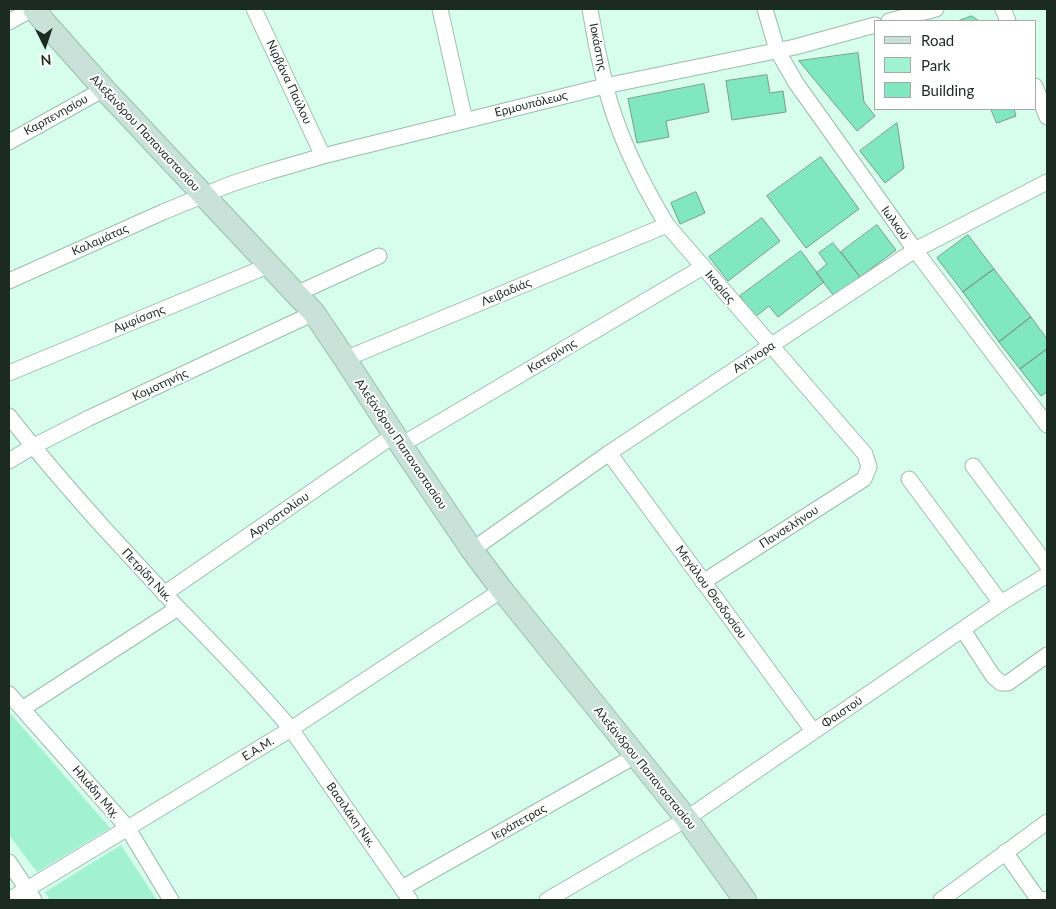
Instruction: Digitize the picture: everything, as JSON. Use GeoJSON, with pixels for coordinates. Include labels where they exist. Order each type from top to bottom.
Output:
{"type":"FeatureCollection","features":[{"type":"Feature","properties":{"kind":"main road","name":"Αλεξάνδρου Παπαναστασίου"},"geometry":{"type":"LineString","coordinates":[[33,9],[198,198],[270,265],[314,313],[472,550],[635,756],[745,900]]}},
{"type":"Feature","properties":{"kind":"street"},"geometry":{"type":"LineString","coordinates":[[9,22],[33,9]]}},
{"type":"Feature","properties":{"kind":"street","name":"Νιρβάνα Παύλου"},"geometry":{"type":"LineString","coordinates":[[254,9],[323,156]]}},
{"type":"Feature","properties":{"kind":"street"},"geometry":{"type":"LineString","coordinates":[[440,9],[465,121]]}},
{"type":"Feature","properties":{"kind":"street","name":"Ιοκάστης"},"geometry":{"type":"LineString","coordinates":[[590,9],[605,86]]}},
{"type":"Feature","properties":{"kind":"street","name":"Ιωλκού"},"geometry":{"type":"LineString","coordinates":[[765,9],[777,50],[817,114],[915,250],[1047,425]]}},
{"type":"Feature","properties":{"kind":"street"},"geometry":{"type":"LineString","coordinates":[[893,20],[936,9]]}},
{"type":"Feature","properties":{"kind":"street","name":"Ερμουπόλεως"},"geometry":{"type":"LineString","coordinates":[[198,198],[261,174],[323,156],[605,86],[777,50],[874,25]]}},
{"type":"Feature","properties":{"kind":"street","name":"Ικαρίας"},"geometry":{"type":"LineString","coordinates":[[605,86],[623,138],[651,198],[667,225],[865,454],[869,467]]}},
{"type":"Feature","properties":{"kind":"street","name":"Καρπενησίου"},"geometry":{"type":"LineString","coordinates":[[9,142],[104,89]]}},
{"type":"Feature","properties":{"kind":"street"},"geometry":{"type":"LineString","coordinates":[[1036,89],[1047,117]]}},
{"type":"Feature","properties":{"kind":"street","name":"Αγήνορα"},"geometry":{"type":"LineString","coordinates":[[472,550],[609,453],[915,250],[1047,182]]}},
{"type":"Feature","properties":{"kind":"street","name":"Καλαμάτας"},"geometry":{"type":"LineString","coordinates":[[9,281],[198,198]]}},
{"type":"Feature","properties":{"kind":"street","name":"Λειβαδιάς"},"geometry":{"type":"LineString","coordinates":[[345,359],[667,225]]}},
{"type":"Feature","properties":{"kind":"street"},"geometry":{"type":"LineString","coordinates":[[296,294],[379,256]]}},
{"type":"Feature","properties":{"kind":"street","name":"Αμφίσσης"},"geometry":{"type":"LineString","coordinates":[[9,373],[270,265]]}},
{"type":"Feature","properties":{"kind":"street","name":"Κατερίνης"},"geometry":{"type":"LineString","coordinates":[[397,440],[703,267]]}},
{"type":"Feature","properties":{"kind":"street","name":"Κομοτηνής"},"geometry":{"type":"LineString","coordinates":[[9,461],[89,418],[314,313]]}},
{"type":"Feature","properties":{"kind":"street","name":"Πετρίδη Νικ."},"geometry":{"type":"LineString","coordinates":[[9,416],[32,447],[164,594],[250,682],[291,729]]}},
{"type":"Feature","properties":{"kind":"street","name":"Αργοστολίου"},"geometry":{"type":"LineString","coordinates":[[164,594],[397,440]]}},
{"type":"Feature","properties":{"kind":"street","name":"Μεγάλου Θεοδοσίου"},"geometry":{"type":"LineString","coordinates":[[609,453],[813,731]]}},
{"type":"Feature","properties":{"kind":"street"},"geometry":{"type":"LineString","coordinates":[[973,466],[1047,565]]}},
{"type":"Feature","properties":{"kind":"street","name":"Πανσελήνου"},"geometry":{"type":"LineString","coordinates":[[703,582],[864,479],[869,467]]}},
{"type":"Feature","properties":{"kind":"street"},"geometry":{"type":"LineString","coordinates":[[909,478],[1002,604]]}},
{"type":"Feature","properties":{"kind":"street","name":"Φαιστού"},"geometry":{"type":"LineString","coordinates":[[684,819],[1047,575]]}},
{"type":"Feature","properties":{"kind":"street","name":"Ε.Α.Μ."},"geometry":{"type":"LineString","coordinates":[[9,900],[31,894],[127,827],[291,729],[502,590]]}},
{"type":"Feature","properties":{"kind":"street"},"geometry":{"type":"LineString","coordinates":[[22,708],[178,608]]}},
{"type":"Feature","properties":{"kind":"street"},"geometry":{"type":"LineString","coordinates":[[963,630],[993,676],[1001,683],[1008,683],[1047,655]]}},
{"type":"Feature","properties":{"kind":"street","name":"Ηλιάδη Μιχ."},"geometry":{"type":"LineString","coordinates":[[9,694],[127,827],[171,900]]}},
{"type":"Feature","properties":{"kind":"street","name":"Βασιλάκη Νικ."},"geometry":{"type":"LineString","coordinates":[[291,729],[406,894]]}},
{"type":"Feature","properties":{"kind":"street","name":"Ιεράπετρας"},"geometry":{"type":"LineString","coordinates":[[406,894],[635,756]]}},
{"type":"Feature","properties":{"kind":"street"},"geometry":{"type":"LineString","coordinates":[[546,900],[684,819]]}},
{"type":"Feature","properties":{"kind":"street"},"geometry":{"type":"LineString","coordinates":[[941,900],[1047,822]]}},
{"type":"Feature","properties":{"kind":"street"},"geometry":{"type":"LineString","coordinates":[[1005,852],[1038,899],[1046,900]]}},
{"type":"Feature","properties":{"kind":"street"},"geometry":{"type":"LineString","coordinates":[[9,862],[31,894]]}},
{"type":"Feature","properties":{"kind":"green space"},"geometry":{"type":"Polygon","coordinates":[[[9,712],[110,828],[37,872],[9,835],[9,712]]]}},
{"type":"Feature","properties":{"kind":"green space"},"geometry":{"type":"Polygon","coordinates":[[[121,845],[157,900],[50,900],[45,892],[121,845]]]}},
{"type":"Feature","properties":{"kind":"building"},"geometry":{"type":"Polygon","coordinates":[[[972,16],[978,20],[961,20],[972,16]]]}},
{"type":"Feature","properties":{"kind":"building"},"geometry":{"type":"Polygon","coordinates":[[[858,53],[864,102],[875,116],[857,131],[799,61],[858,53]]]}},
{"type":"Feature","properties":{"kind":"building"},"geometry":{"type":"Polygon","coordinates":[[[767,75],[770,93],[783,91],[786,112],[732,120],[726,81],[767,75]]]}},
{"type":"Feature","properties":{"kind":"building"},"geometry":{"type":"Polygon","coordinates":[[[704,84],[709,112],[666,121],[669,137],[637,143],[628,99],[704,84]]]}},
{"type":"Feature","properties":{"kind":"building"},"geometry":{"type":"Polygon","coordinates":[[[991,110],[1014,110],[1016,116],[997,123],[991,110]]]}},
{"type":"Feature","properties":{"kind":"building"},"geometry":{"type":"Polygon","coordinates":[[[897,123],[904,168],[885,183],[860,151],[897,123]]]}},
{"type":"Feature","properties":{"kind":"building"},"geometry":{"type":"Polygon","coordinates":[[[821,157],[859,209],[806,248],[767,196],[821,157]]]}},
{"type":"Feature","properties":{"kind":"building"},"geometry":{"type":"Polygon","coordinates":[[[696,192],[705,213],[680,224],[671,203],[696,192]]]}},
{"type":"Feature","properties":{"kind":"building"},"geometry":{"type":"Polygon","coordinates":[[[762,218],[780,241],[728,281],[709,257],[762,218]]]}},
{"type":"Feature","properties":{"kind":"building"},"geometry":{"type":"Polygon","coordinates":[[[877,225],[896,250],[860,277],[841,252],[877,225]]]}},
{"type":"Feature","properties":{"kind":"building"},"geometry":{"type":"Polygon","coordinates":[[[968,235],[994,269],[963,292],[937,258],[968,235]]]}},
{"type":"Feature","properties":{"kind":"building"},"geometry":{"type":"Polygon","coordinates":[[[833,243],[860,277],[834,296],[816,273],[827,264],[819,253],[833,243]]]}},
{"type":"Feature","properties":{"kind":"building"},"geometry":{"type":"Polygon","coordinates":[[[801,251],[824,282],[778,317],[769,306],[755,317],[740,296],[801,251]]]}},
{"type":"Feature","properties":{"kind":"building"},"geometry":{"type":"Polygon","coordinates":[[[994,269],[1031,317],[999,342],[963,292],[994,269]]]}},
{"type":"Feature","properties":{"kind":"building"},"geometry":{"type":"Polygon","coordinates":[[[1031,317],[1047,339],[1047,349],[1020,369],[999,342],[1031,317]]]}},
{"type":"Feature","properties":{"kind":"building"},"geometry":{"type":"Polygon","coordinates":[[[1047,349],[1047,392],[1041,396],[1020,369],[1047,349]]]}}]}
